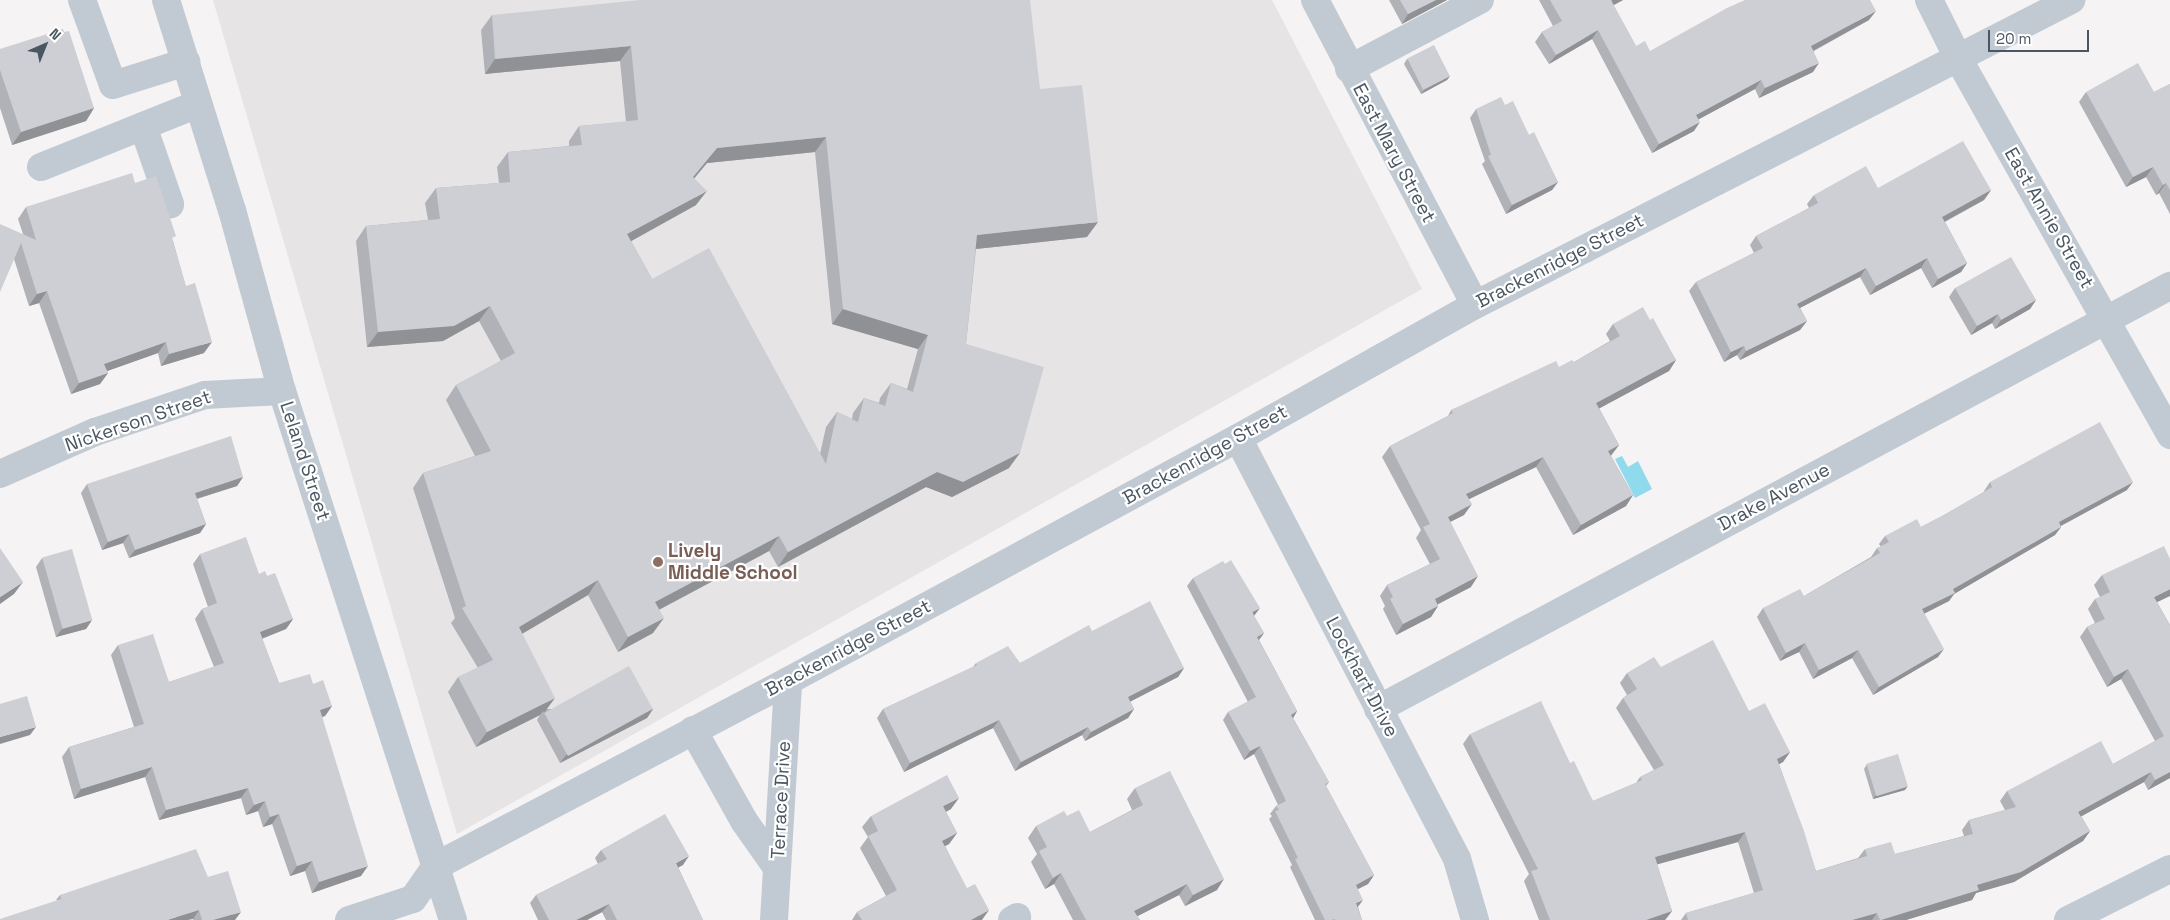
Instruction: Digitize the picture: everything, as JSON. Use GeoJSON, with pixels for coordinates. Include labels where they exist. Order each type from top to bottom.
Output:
{"type":"FeatureCollection","features":[{"type":"Feature","properties":{"kind":"street"},"geometry":{"type":"LineString","coordinates":[[82,0],[113,86],[186,62]]}},
{"type":"Feature","properties":{"kind":"street","name":"Leland Street"},"geometry":{"type":"LineString","coordinates":[[166,0],[232,210],[282,392],[453,920]]}},
{"type":"Feature","properties":{"kind":"street","name":"East Mary Street"},"geometry":{"type":"LineString","coordinates":[[1315,0],[1349,69],[1475,305]]}},
{"type":"Feature","properties":{"kind":"street"},"geometry":{"type":"LineString","coordinates":[[1349,69],[1480,0]]}},
{"type":"Feature","properties":{"kind":"street","name":"East Annie Street"},"geometry":{"type":"LineString","coordinates":[[1928,0],[1958,58],[2170,435]]}},
{"type":"Feature","properties":{"kind":"street","name":"Brackenridge Street"},"geometry":{"type":"LineString","coordinates":[[349,920],[412,899],[436,866],[788,681],[1238,438],[1475,305],[2071,0]]}},
{"type":"Feature","properties":{"kind":"street"},"geometry":{"type":"LineString","coordinates":[[41,167],[198,104]]}},
{"type":"Feature","properties":{"kind":"street"},"geometry":{"type":"LineString","coordinates":[[143,126],[170,204]]}},
{"type":"Feature","properties":{"kind":"street","name":"Drake Avenue"},"geometry":{"type":"LineString","coordinates":[[1378,709],[2170,286]]}},
{"type":"Feature","properties":{"kind":"street","name":"Nickerson Street"},"geometry":{"type":"LineString","coordinates":[[0,474],[95,432],[205,395],[282,392]]}},
{"type":"Feature","properties":{"kind":"street","name":"Lockhart Drive"},"geometry":{"type":"LineString","coordinates":[[1238,438],[1457,859],[1475,920]]}},
{"type":"Feature","properties":{"kind":"street","name":"Terrace Drive"},"geometry":{"type":"LineString","coordinates":[[774,920],[788,681]]}},
{"type":"Feature","properties":{"kind":"street"},"geometry":{"type":"LineString","coordinates":[[693,730],[744,821],[777,868]]}},
{"type":"Feature","properties":{"kind":"street"},"geometry":{"type":"LineString","coordinates":[[2068,920],[2170,869]]}},
{"type":"Feature","properties":{"kind":"shaded area","name":"Lively Middle School"},"geometry":{"type":"Polygon","coordinates":[[[213,0],[1272,0],[1422,289],[457,834],[213,0]]]}},
{"type":"Feature","properties":{"kind":"water"},"geometry":{"type":"Polygon","coordinates":[[[1622,456],[1628,467],[1638,461],[1652,489],[1635,498],[1615,459],[1622,456]]]}},
{"type":"Feature","properties":{"kind":"building"},"geometry":{"type":"Polygon","coordinates":[[[640,0],[1030,0],[1040,89],[1082,85],[1098,222],[977,235],[966,344],[1044,367],[1020,453],[963,482],[937,472],[788,552],[779,536],[655,602],[664,618],[628,637],[598,580],[519,627],[555,698],[487,732],[458,677],[493,660],[462,608],[466,606],[423,473],[491,451],[456,385],[515,353],[490,306],[454,326],[378,332],[366,226],[440,219],[436,188],[510,182],[508,152],[582,145],[579,126],[638,120],[631,46],[495,59],[492,15],[640,0]],[[826,137],[717,148],[693,177],[707,191],[627,234],[652,279],[709,248],[826,464],[837,412],[858,422],[864,398],[885,406],[891,383],[913,392],[928,335],[843,309],[826,137]]]}},
{"type":"Feature","properties":{"kind":"building"},"geometry":{"type":"Polygon","coordinates":[[[1400,0],[1436,0],[1408,14],[1400,0]]]}},
{"type":"Feature","properties":{"kind":"building"},"geometry":{"type":"Polygon","coordinates":[[[1550,0],[1611,0],[1636,46],[1645,41],[1650,51],[1745,0],[1870,0],[1876,11],[1811,46],[1819,63],[1765,88],[1761,80],[1696,115],[1700,122],[1659,144],[1598,30],[1556,55],[1542,32],[1562,21],[1550,0]]]}},
{"type":"Feature","properties":{"kind":"building"},"geometry":{"type":"Polygon","coordinates":[[[63,29],[64,32],[69,31],[94,108],[21,132],[0,70],[0,49],[63,29]]]}},
{"type":"Feature","properties":{"kind":"building"},"geometry":{"type":"Polygon","coordinates":[[[1434,45],[1450,76],[1423,90],[1407,59],[1434,45]]]}},
{"type":"Feature","properties":{"kind":"building"},"geometry":{"type":"Polygon","coordinates":[[[2138,63],[2154,92],[2170,84],[2170,190],[2166,183],[2163,185],[2153,167],[2133,177],[2086,92],[2138,63]]]}},
{"type":"Feature","properties":{"kind":"building"},"geometry":{"type":"Polygon","coordinates":[[[1501,97],[1505,105],[1513,101],[1529,135],[1534,132],[1558,182],[1512,205],[1488,156],[1491,155],[1476,109],[1501,97]]]}},
{"type":"Feature","properties":{"kind":"building"},"geometry":{"type":"Polygon","coordinates":[[[1963,141],[1991,190],[1942,217],[1967,263],[1938,279],[1927,258],[1876,286],[1866,268],[1797,304],[1807,321],[1746,351],[1744,346],[1731,352],[1696,282],[1763,248],[1756,236],[1818,203],[1814,195],[1866,166],[1878,188],[1963,141]]]}},
{"type":"Feature","properties":{"kind":"building"},"geometry":{"type":"Polygon","coordinates":[[[132,173],[135,183],[156,176],[176,236],[172,238],[186,286],[195,283],[212,342],[169,354],[166,342],[104,364],[108,373],[79,383],[47,291],[37,294],[21,243],[0,292],[0,224],[36,240],[26,207],[132,173]]]}},
{"type":"Feature","properties":{"kind":"building"},"geometry":{"type":"Polygon","coordinates":[[[2011,257],[2036,300],[2001,320],[1998,314],[1977,326],[1955,288],[2011,257]]]}},
{"type":"Feature","properties":{"kind":"building"},"geometry":{"type":"Polygon","coordinates":[[[1643,307],[1650,320],[1653,318],[1676,360],[1596,403],[1619,445],[1608,451],[1633,495],[1581,525],[1543,457],[1466,494],[1472,504],[1448,517],[1478,576],[1435,599],[1438,606],[1403,624],[1390,599],[1393,597],[1387,585],[1440,559],[1423,527],[1430,524],[1390,446],[1453,413],[1451,410],[1556,361],[1559,367],[1572,360],[1574,362],[1620,336],[1613,324],[1643,307]]]}},
{"type":"Feature","properties":{"kind":"building"},"geometry":{"type":"Polygon","coordinates":[[[2100,422],[2133,482],[2059,522],[2061,527],[1953,589],[1955,593],[1922,609],[1944,649],[1879,687],[1858,650],[1819,670],[1805,643],[1786,653],[1763,608],[1800,589],[1804,596],[1880,553],[1877,548],[1889,542],[1885,536],[1917,519],[1921,527],[1944,515],[1992,487],[1990,482],[2100,422]]]}},
{"type":"Feature","properties":{"kind":"building"},"geometry":{"type":"Polygon","coordinates":[[[231,436],[243,477],[195,493],[206,524],[135,550],[129,534],[108,542],[87,484],[231,436]]]}},
{"type":"Feature","properties":{"kind":"building"},"geometry":{"type":"Polygon","coordinates":[[[246,537],[259,574],[265,571],[267,576],[275,573],[293,619],[260,632],[279,683],[310,674],[313,684],[323,680],[332,706],[320,710],[368,866],[319,882],[312,861],[297,866],[279,814],[270,817],[265,801],[254,805],[248,788],[166,810],[152,767],[81,789],[69,747],[144,724],[118,645],[153,634],[169,682],[224,663],[202,609],[217,603],[200,554],[246,537]]]}},
{"type":"Feature","properties":{"kind":"building"},"geometry":{"type":"Polygon","coordinates":[[[2164,546],[2170,559],[2170,589],[2154,597],[2170,625],[2170,772],[2155,780],[2151,772],[2078,812],[2090,831],[2021,872],[1977,885],[1979,890],[1881,920],[1877,913],[1852,920],[1688,920],[1686,913],[1763,890],[1745,832],[1655,857],[1672,911],[1646,920],[1550,920],[1531,871],[1538,869],[1470,734],[1541,701],[1570,763],[1574,761],[1593,801],[1642,780],[1640,777],[1664,765],[1623,698],[1637,689],[1627,673],[1654,657],[1661,667],[1713,640],[1749,711],[1765,703],[1790,752],[1777,759],[1804,831],[1816,871],[1867,856],[1865,849],[1891,842],[1895,854],[1973,834],[1969,820],[2016,807],[2007,791],[2101,741],[2113,764],[2164,736],[2128,669],[2114,677],[2087,627],[2105,619],[2095,599],[2110,592],[2102,575],[2164,546]]]}},
{"type":"Feature","properties":{"kind":"building"},"geometry":{"type":"Polygon","coordinates":[[[0,548],[23,582],[0,597],[0,548]]]}},
{"type":"Feature","properties":{"kind":"building"},"geometry":{"type":"Polygon","coordinates":[[[72,549],[92,620],[63,629],[42,558],[72,549]]]}},
{"type":"Feature","properties":{"kind":"building"},"geometry":{"type":"Polygon","coordinates":[[[1231,560],[1260,608],[1252,612],[1264,633],[1257,637],[1297,711],[1291,715],[1329,782],[1325,784],[1374,875],[1356,885],[1363,900],[1356,903],[1362,920],[1325,920],[1295,859],[1298,858],[1275,811],[1279,810],[1276,806],[1286,801],[1260,746],[1250,751],[1228,712],[1256,697],[1193,578],[1223,561],[1225,564],[1231,560]]]}},
{"type":"Feature","properties":{"kind":"building"},"geometry":{"type":"Polygon","coordinates":[[[1150,601],[1184,668],[1128,697],[1134,709],[1091,732],[1088,727],[1021,762],[999,720],[910,763],[883,709],[977,665],[976,663],[1008,646],[1020,663],[1089,625],[1092,631],[1150,601]]]}},
{"type":"Feature","properties":{"kind":"building"},"geometry":{"type":"Polygon","coordinates":[[[629,666],[653,709],[568,756],[544,713],[629,666]]]}},
{"type":"Feature","properties":{"kind":"building"},"geometry":{"type":"Polygon","coordinates":[[[27,696],[36,727],[0,737],[0,704],[27,696]]]}},
{"type":"Feature","properties":{"kind":"building"},"geometry":{"type":"Polygon","coordinates":[[[1898,754],[1908,787],[1876,796],[1866,764],[1898,754]]]}},
{"type":"Feature","properties":{"kind":"building"},"geometry":{"type":"Polygon","coordinates":[[[1170,771],[1224,879],[1193,895],[1187,884],[1134,911],[1140,920],[1086,920],[1061,873],[1053,878],[1039,851],[1047,847],[1036,826],[1064,811],[1067,816],[1079,810],[1090,832],[1143,805],[1135,788],[1170,771]]]}},
{"type":"Feature","properties":{"kind":"building"},"geometry":{"type":"Polygon","coordinates":[[[947,775],[959,798],[943,806],[957,833],[942,841],[967,888],[975,884],[989,910],[971,920],[862,920],[857,912],[897,890],[868,836],[878,831],[871,816],[947,775]]]}},
{"type":"Feature","properties":{"kind":"building"},"geometry":{"type":"Polygon","coordinates":[[[665,814],[689,856],[676,863],[703,920],[617,920],[609,904],[576,920],[549,920],[536,895],[607,859],[601,850],[665,814]]]}},
{"type":"Feature","properties":{"kind":"building"},"geometry":{"type":"Polygon","coordinates":[[[196,849],[208,877],[228,871],[241,912],[213,920],[202,920],[199,910],[167,920],[0,920],[61,899],[60,895],[196,849]]]}},
{"type":"Feature","properties":{"kind":"place","name":"Lively Middle School"},"geometry":{"type":"Point","coordinates":[658,562]}}]}
